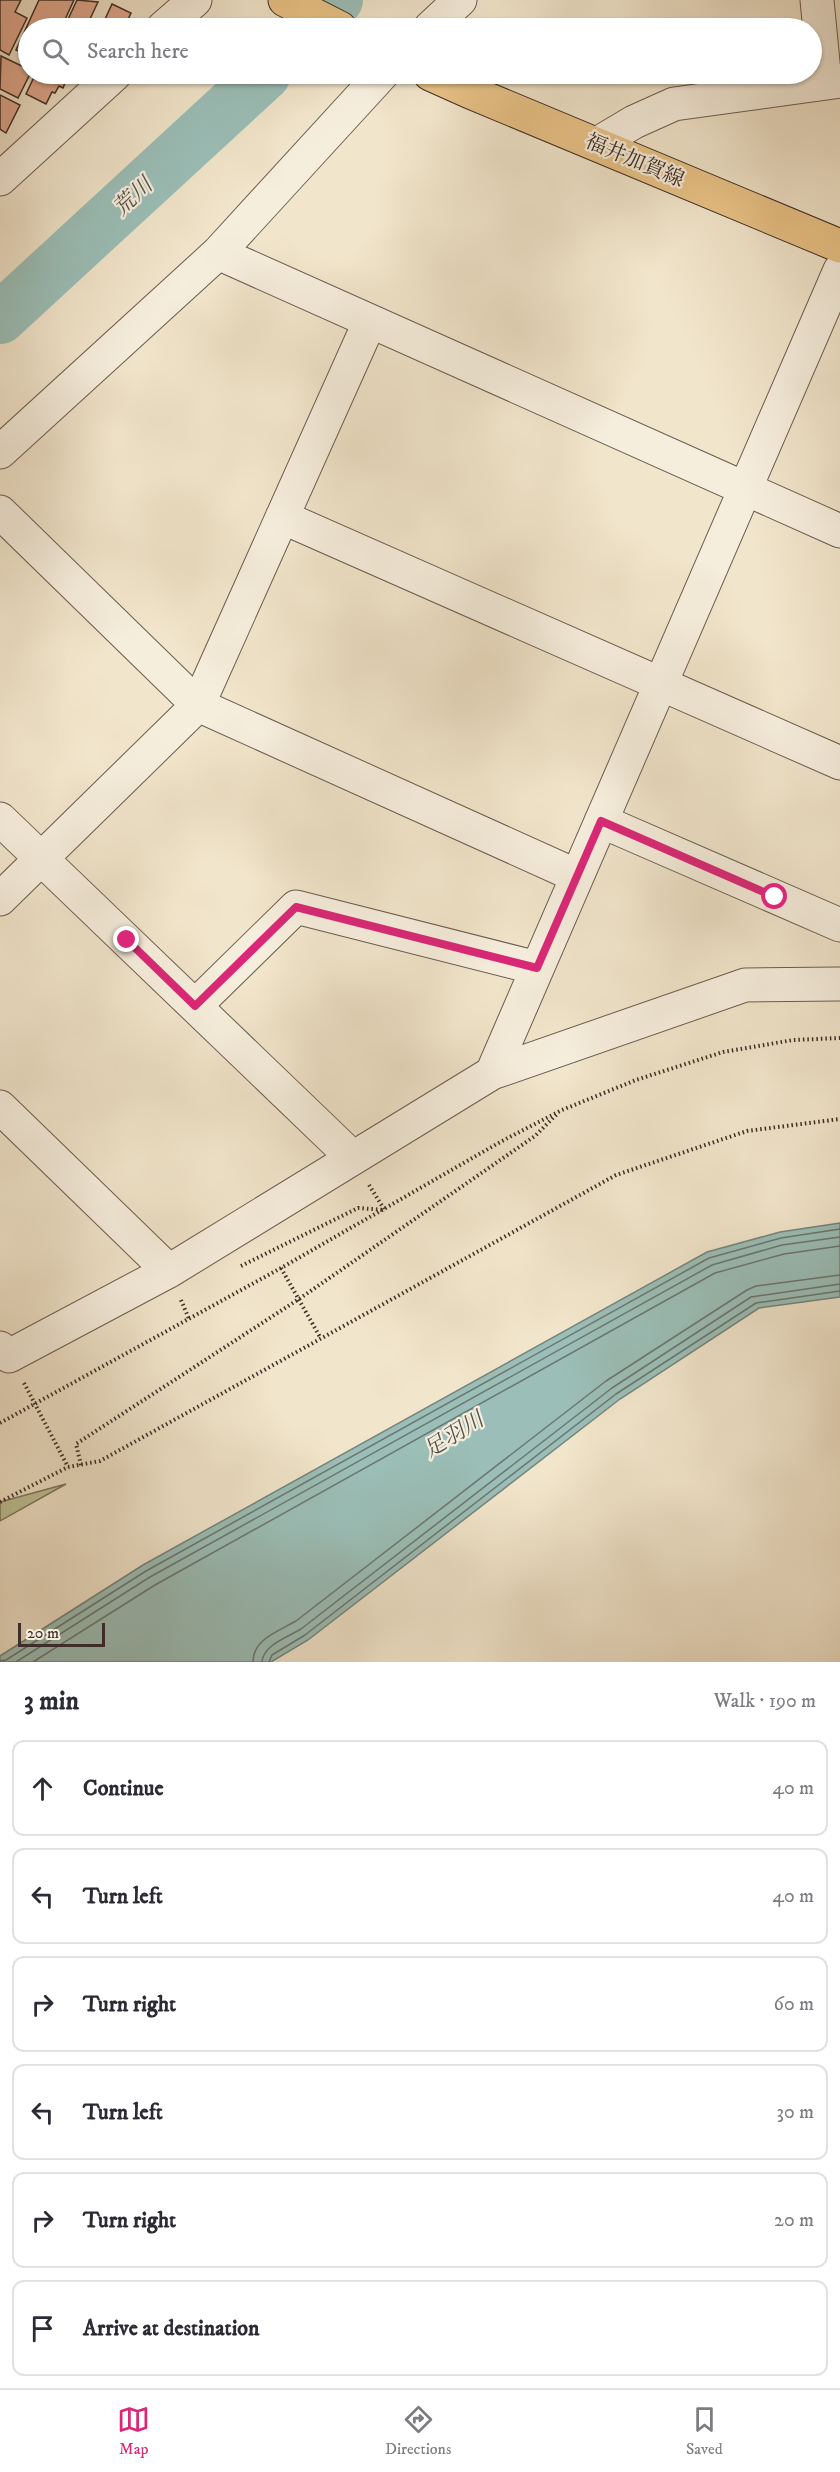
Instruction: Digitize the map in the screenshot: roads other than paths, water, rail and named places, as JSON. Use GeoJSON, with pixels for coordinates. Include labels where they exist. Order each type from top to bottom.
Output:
{"type":"FeatureCollection","features":[{"type":"Feature","properties":{"kind":"main road"},"geometry":{"type":"LineString","coordinates":[[285,0],[320,18]]}},
{"type":"Feature","properties":{"kind":"main road","name":"福井加賀線"},"geometry":{"type":"LineString","coordinates":[[452,84],[840,246]]}},
{"type":"Feature","properties":{"kind":"street"},"geometry":{"type":"LineString","coordinates":[[174,18],[195,0]]}},
{"type":"Feature","properties":{"kind":"street"},"geometry":{"type":"LineString","coordinates":[[441,18],[460,0]]}},
{"type":"Feature","properties":{"kind":"street"},"geometry":{"type":"LineString","coordinates":[[817,0],[820,18]]}},
{"type":"Feature","properties":{"kind":"street"},"geometry":{"type":"LineString","coordinates":[[822,27],[832,82]]}},
{"type":"Feature","properties":{"kind":"street"},"geometry":{"type":"LineString","coordinates":[[0,179],[104,84]]}},
{"type":"Feature","properties":{"kind":"street"},"geometry":{"type":"LineString","coordinates":[[0,453],[218,253],[373,84]]}},
{"type":"Feature","properties":{"kind":"street"},"geometry":{"type":"LineString","coordinates":[[597,144],[634,122],[674,104],[818,84]]}},
{"type":"Feature","properties":{"kind":"street"},"geometry":{"type":"LineString","coordinates":[[218,253],[840,531]]}},
{"type":"Feature","properties":{"kind":"street"},"geometry":{"type":"LineString","coordinates":[[492,1073],[840,270]]}},
{"type":"Feature","properties":{"kind":"street"},"geometry":{"type":"LineString","coordinates":[[0,899],[198,705],[370,321]]}},
{"type":"Feature","properties":{"kind":"street"},"geometry":{"type":"LineString","coordinates":[[0,512],[198,705],[577,876]]}},
{"type":"Feature","properties":{"kind":"street"},"geometry":{"type":"LineString","coordinates":[[282,517],[840,763]]}},
{"type":"Feature","properties":{"kind":"street"},"geometry":{"type":"LineString","coordinates":[[0,819],[353,1158]]}},
{"type":"Feature","properties":{"kind":"street"},"geometry":{"type":"LineString","coordinates":[[601,821],[840,925]]}},
{"type":"Feature","properties":{"kind":"street"},"geometry":{"type":"LineString","coordinates":[[195,1006],[296,907],[537,968]]}},
{"type":"Feature","properties":{"kind":"street"},"geometry":{"type":"LineString","coordinates":[[3,1356],[169,1271],[492,1073],[744,985],[840,984]]}},
{"type":"Feature","properties":{"kind":"street"},"geometry":{"type":"LineString","coordinates":[[0,1107],[169,1271]]}},
{"type":"Feature","properties":{"kind":"water","name":"足羽川"},"geometry":{"type":"Polygon","coordinates":[[[840,1223],[840,1297],[759,1308],[620,1399],[308,1640],[271,1662],[0,1662],[0,1656],[143,1565],[707,1252],[780,1232],[840,1223]]]}},
{"type":"Feature","properties":{"kind":"waterway","name":"荒川"},"geometry":{"type":"LineString","coordinates":[[319,18],[337,0]]}},
{"type":"Feature","properties":{"kind":"waterway","name":"荒川"},"geometry":{"type":"LineString","coordinates":[[0,318],[254,84]]}}]}
